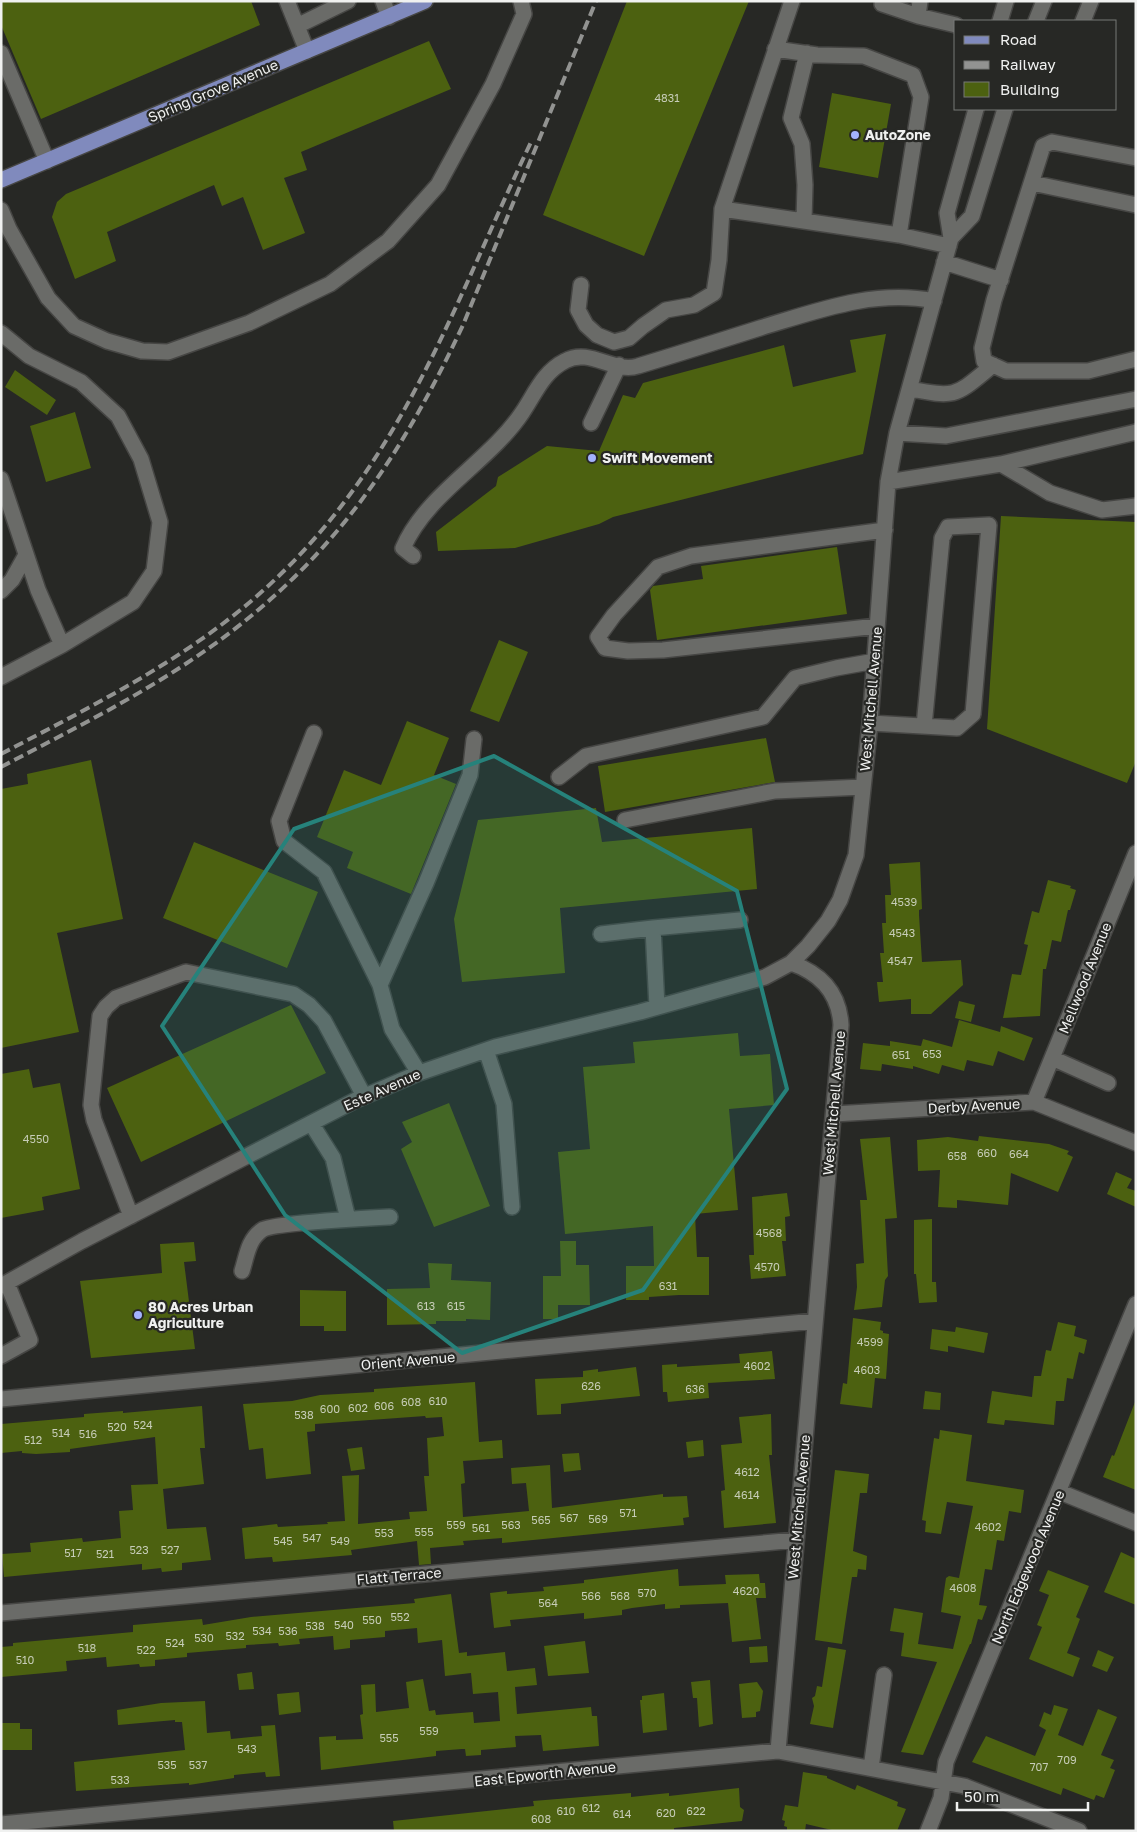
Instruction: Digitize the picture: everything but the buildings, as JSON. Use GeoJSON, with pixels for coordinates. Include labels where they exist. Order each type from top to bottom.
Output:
{"type":"FeatureCollection","features":[{"type":"Feature","properties":{"kind":"main road","name":"Spring Grove Avenue"},"geometry":{"type":"LineString","coordinates":[[1,180],[425,1]]}},
{"type":"Feature","properties":{"kind":"street"},"geometry":{"type":"LineString","coordinates":[[287,1],[307,51]]}},
{"type":"Feature","properties":{"kind":"street"},"geometry":{"type":"LineString","coordinates":[[297,26],[348,1]]}},
{"type":"Feature","properties":{"kind":"street"},"geometry":{"type":"LineString","coordinates":[[383,1],[389,17]]}},
{"type":"Feature","properties":{"kind":"street"},"geometry":{"type":"LineString","coordinates":[[1,210],[9,229],[48,298],[74,326],[107,341],[142,351],[168,352],[248,323],[330,284],[388,241],[438,185],[494,84],[524,14],[521,1]]}},
{"type":"Feature","properties":{"kind":"street"},"geometry":{"type":"LineString","coordinates":[[581,285],[578,310],[586,325],[597,335],[614,342],[629,338],[666,310],[694,305],[714,293],[720,260],[722,209],[792,1]]}},
{"type":"Feature","properties":{"kind":"street"},"geometry":{"type":"LineString","coordinates":[[1000,20],[1006,1]]}},
{"type":"Feature","properties":{"kind":"street"},"geometry":{"type":"LineString","coordinates":[[1036,20],[1044,1]]}},
{"type":"Feature","properties":{"kind":"street"},"geometry":{"type":"LineString","coordinates":[[1083,20],[1091,1]]}},
{"type":"Feature","properties":{"kind":"street"},"geometry":{"type":"LineString","coordinates":[[882,4],[919,9],[954,24]]}},
{"type":"Feature","properties":{"kind":"street"},"geometry":{"type":"LineString","coordinates":[[775,49],[864,56],[913,75],[921,97],[898,235]]}},
{"type":"Feature","properties":{"kind":"street"},"geometry":{"type":"LineString","coordinates":[[1,53],[47,161]]}},
{"type":"Feature","properties":{"kind":"street"},"geometry":{"type":"LineString","coordinates":[[804,221],[805,185],[802,144],[791,118],[807,53]]}},
{"type":"Feature","properties":{"kind":"street","name":"West Mitchell Avenue"},"geometry":{"type":"LineString","coordinates":[[778,1751],[841,1025],[836,1000],[821,978],[807,968],[791,963],[808,946],[828,921],[850,878],[856,855],[870,723],[888,482],[897,433],[950,242],[947,213],[976,110]]}},
{"type":"Feature","properties":{"kind":"street","name":"West Mitchell Avenue"},"geometry":{"type":"LineString","coordinates":[[950,242],[972,216],[1006,110]]}},
{"type":"Feature","properties":{"kind":"street"},"geometry":{"type":"LineString","coordinates":[[1136,158],[1052,142],[1043,146],[1032,184],[1021,212],[982,348],[984,361],[1006,371],[1088,371],[1136,359]]}},
{"type":"Feature","properties":{"kind":"street"},"geometry":{"type":"LineString","coordinates":[[1032,184],[1136,205]]}},
{"type":"Feature","properties":{"kind":"street"},"geometry":{"type":"LineString","coordinates":[[722,209],[950,242]]}},
{"type":"Feature","properties":{"kind":"street"},"geometry":{"type":"LineString","coordinates":[[944,262],[1001,280]]}},
{"type":"Feature","properties":{"kind":"street"},"geometry":{"type":"LineString","coordinates":[[413,556],[403,548],[411,530],[434,504],[493,448],[522,414],[542,380],[565,360],[589,356],[630,368],[841,303],[909,296],[934,301]]}},
{"type":"Feature","properties":{"kind":"street"},"geometry":{"type":"LineString","coordinates":[[1,333],[29,356],[81,382],[118,416],[141,459],[160,522],[154,571],[134,602],[62,646],[1,677]]}},
{"type":"Feature","properties":{"kind":"street"},"geometry":{"type":"LineString","coordinates":[[591,422],[619,365]]}},
{"type":"Feature","properties":{"kind":"street"},"geometry":{"type":"LineString","coordinates":[[910,389],[943,395],[961,392],[993,365]]}},
{"type":"Feature","properties":{"kind":"street"},"geometry":{"type":"LineString","coordinates":[[897,433],[946,436],[1136,399]]}},
{"type":"Feature","properties":{"kind":"street"},"geometry":{"type":"LineString","coordinates":[[888,482],[1001,464],[1136,432]]}},
{"type":"Feature","properties":{"kind":"street"},"geometry":{"type":"LineString","coordinates":[[1001,464],[1050,494],[1102,510],[1136,506]]}},
{"type":"Feature","properties":{"kind":"street"},"geometry":{"type":"LineString","coordinates":[[1,479],[26,555],[62,646]]}},
{"type":"Feature","properties":{"kind":"street"},"geometry":{"type":"LineString","coordinates":[[870,723],[957,728],[973,714],[989,525],[948,527],[942,538],[924,726]]}},
{"type":"Feature","properties":{"kind":"street"},"geometry":{"type":"LineString","coordinates":[[878,626],[662,650],[628,651],[605,648],[598,637],[614,615],[658,568],[691,556],[885,530]]}},
{"type":"Feature","properties":{"kind":"street"},"geometry":{"type":"LineString","coordinates":[[1,591],[12,580],[26,555]]}},
{"type":"Feature","properties":{"kind":"street"},"geometry":{"type":"LineString","coordinates":[[559,776],[586,756],[763,717],[795,678],[836,668],[875,662]]}},
{"type":"Feature","properties":{"kind":"street"},"geometry":{"type":"LineString","coordinates":[[314,733],[278,821],[284,842],[324,872],[380,985],[392,1030],[419,1073]]}},
{"type":"Feature","properties":{"kind":"street"},"geometry":{"type":"LineString","coordinates":[[380,985],[426,883],[470,775],[474,739]]}},
{"type":"Feature","properties":{"kind":"street"},"geometry":{"type":"LineString","coordinates":[[625,820],[775,791],[864,787]]}},
{"type":"Feature","properties":{"kind":"street","name":"Mellwood Avenue"},"geometry":{"type":"LineString","coordinates":[[1034,1102],[1136,853]]}},
{"type":"Feature","properties":{"kind":"street"},"geometry":{"type":"LineString","coordinates":[[601,934],[740,920]]}},
{"type":"Feature","properties":{"kind":"street"},"geometry":{"type":"LineString","coordinates":[[653,928],[657,1007]]}},
{"type":"Feature","properties":{"kind":"street","name":"Este Avenue"},"geometry":{"type":"LineString","coordinates":[[4,1285],[131,1216],[311,1123],[364,1096],[419,1073],[486,1050],[657,1007],[764,977],[791,963]]}},
{"type":"Feature","properties":{"kind":"street"},"geometry":{"type":"LineString","coordinates":[[131,1216],[94,1120],[91,1105],[100,1016],[116,998],[186,972],[293,994],[309,1005],[324,1020],[364,1096]]}},
{"type":"Feature","properties":{"kind":"street"},"geometry":{"type":"LineString","coordinates":[[486,1050],[504,1104],[512,1206]]}},
{"type":"Feature","properties":{"kind":"street"},"geometry":{"type":"LineString","coordinates":[[1052,1058],[1108,1083]]}},
{"type":"Feature","properties":{"kind":"street","name":"Derby Avenue"},"geometry":{"type":"LineString","coordinates":[[834,1114],[1034,1102],[1136,1143]]}},
{"type":"Feature","properties":{"kind":"street"},"geometry":{"type":"LineString","coordinates":[[311,1123],[333,1158],[348,1219]]}},
{"type":"Feature","properties":{"kind":"street"},"geometry":{"type":"LineString","coordinates":[[242,1271],[250,1242],[264,1228],[348,1219],[390,1217]]}},
{"type":"Feature","properties":{"kind":"street"},"geometry":{"type":"LineString","coordinates":[[1,1356],[30,1340],[4,1285]]}},
{"type":"Feature","properties":{"kind":"street","name":"North Edgewood Avenue"},"geometry":{"type":"LineString","coordinates":[[928,1831],[941,1798],[946,1762],[1060,1492],[1136,1304]]}},
{"type":"Feature","properties":{"kind":"street","name":"Orient Avenue"},"geometry":{"type":"LineString","coordinates":[[1,1398],[815,1321]]}},
{"type":"Feature","properties":{"kind":"street"},"geometry":{"type":"LineString","coordinates":[[1060,1492],[1136,1523]]}},
{"type":"Feature","properties":{"kind":"street","name":"Flatt Terrace"},"geometry":{"type":"LineString","coordinates":[[1,1613],[796,1540]]}},
{"type":"Feature","properties":{"kind":"street"},"geometry":{"type":"LineString","coordinates":[[871,1768],[884,1675]]}},
{"type":"Feature","properties":{"kind":"street","name":"East Epworth Avenue"},"geometry":{"type":"LineString","coordinates":[[1,1824],[778,1751],[964,1786],[1060,1827],[1079,1831]]}},
{"type":"Feature","properties":{"kind":"highlighted area"},"geometry":{"type":"Polygon","coordinates":[[[494,756],[737,891],[787,1089],[643,1290],[462,1353],[285,1215],[162,1026],[294,829],[494,756]]]}},
{"type":"Feature","properties":{"kind":"railway"},"geometry":{"type":"LineString","coordinates":[[1,767],[142,691],[187,663],[235,629],[278,593],[316,555],[350,515],[381,472],[410,426],[437,378],[463,325],[596,1]]}},
{"type":"Feature","properties":{"kind":"railway"},"geometry":{"type":"LineString","coordinates":[[1,754],[147,675],[202,639],[229,619],[286,569],[334,515],[375,459],[410,399],[442,337],[532,140]]}},
{"type":"Feature","properties":{"kind":"place","name":"AutoZone"},"geometry":{"type":"Point","coordinates":[855,135]}},
{"type":"Feature","properties":{"kind":"place","name":"Swift Movement"},"geometry":{"type":"Point","coordinates":[592,458]}},
{"type":"Feature","properties":{"kind":"place","name":"80 Acres Urban Agriculture"},"geometry":{"type":"Point","coordinates":[138,1315]}}]}
